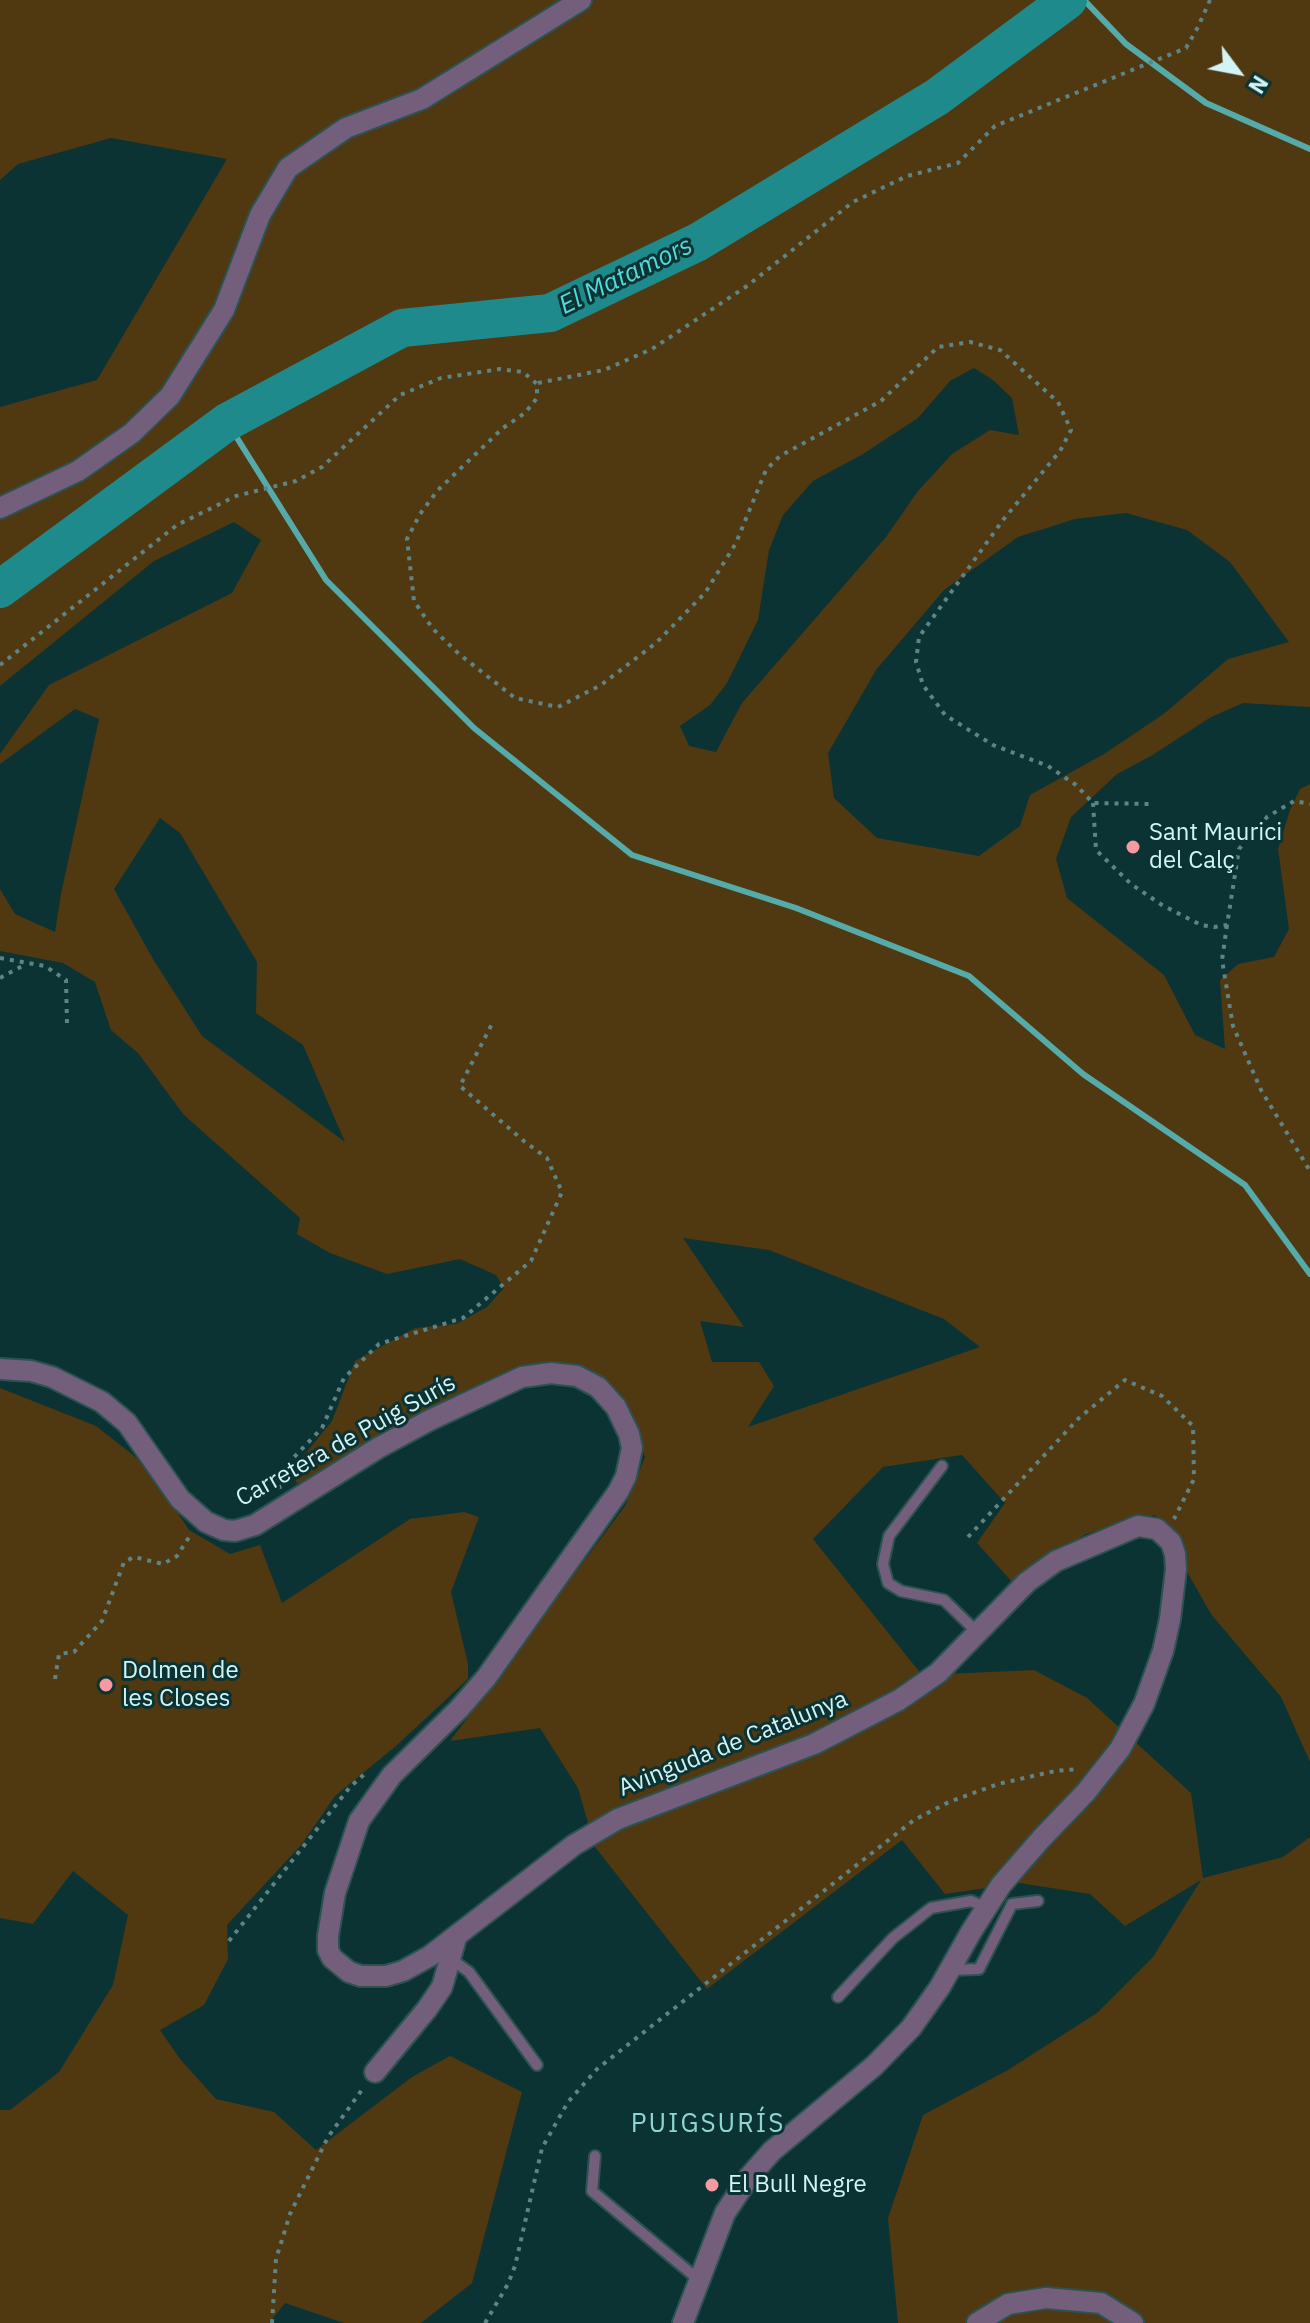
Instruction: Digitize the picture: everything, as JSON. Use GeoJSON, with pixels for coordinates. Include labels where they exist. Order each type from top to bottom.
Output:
{"type":"FeatureCollection","features":[{"type":"Feature","properties":{"kind":"street"},"geometry":{"type":"LineString","coordinates":[[0,508],[78,471],[132,433],[170,396],[224,310],[260,215],[288,168],[346,128],[422,99],[581,0]]}},
{"type":"Feature","properties":{"kind":"street","name":"Carretera de Puig Surís"},"geometry":{"type":"LineString","coordinates":[[0,1369],[31,1371],[90,1393],[116,1412],[132,1430],[180,1499],[214,1528],[235,1531],[255,1525],[354,1461],[502,1385],[537,1374],[564,1373],[587,1380],[607,1395],[629,1434],[631,1462],[618,1492],[486,1678],[392,1775],[366,1808],[343,1865],[328,1936]]}},
{"type":"Feature","properties":{"kind":"street","name":"Avinguda de Catalunya"},"geometry":{"type":"LineString","coordinates":[[328,1936],[328,1950],[332,1958],[349,1972],[373,1978],[403,1971],[456,1938],[540,1870],[592,1833],[630,1815],[780,1758],[846,1728],[921,1687],[1027,1582],[1056,1561],[1138,1526],[1157,1529],[1165,1535]]}},
{"type":"Feature","properties":{"kind":"street"},"geometry":{"type":"LineString","coordinates":[[683,2323],[725,2213],[758,2165],[894,2047],[950,1970],[985,1907],[1021,1862],[1105,1770],[1139,1715],[1163,1651],[1176,1569],[1175,1554],[1165,1535]]}},
{"type":"Feature","properties":{"kind":"street"},"geometry":{"type":"LineString","coordinates":[[375,2072],[442,1987],[456,1938]]}},
{"type":"Feature","properties":{"kind":"street"},"geometry":{"type":"LineString","coordinates":[[977,2323],[1008,2304],[1046,2298],[1101,2303],[1133,2323]]}},
{"type":"Feature","properties":{"kind":"lane"},"geometry":{"type":"LineString","coordinates":[[942,1466],[889,1536],[883,1564],[888,1583],[901,1591],[944,1600],[978,1633]]}},
{"type":"Feature","properties":{"kind":"lane"},"geometry":{"type":"LineString","coordinates":[[838,1997],[893,1938],[931,1908],[971,1901],[985,1907]]}},
{"type":"Feature","properties":{"kind":"lane"},"geometry":{"type":"LineString","coordinates":[[950,1970],[979,1969],[1012,1904],[1038,1901]]}},
{"type":"Feature","properties":{"kind":"lane"},"geometry":{"type":"LineString","coordinates":[[451,1959],[469,1972],[537,2065]]}},
{"type":"Feature","properties":{"kind":"lane"},"geometry":{"type":"LineString","coordinates":[[595,2156],[592,2191],[699,2280]]}},
{"type":"Feature","properties":{"kind":"path"},"geometry":{"type":"LineString","coordinates":[[537,384],[604,370],[652,349],[747,286],[853,202],[907,176],[958,163],[995,126],[1186,48],[1210,0]]}},
{"type":"Feature","properties":{"kind":"path"},"geometry":{"type":"LineString","coordinates":[[0,665],[177,525],[236,496],[296,481],[322,467],[400,395],[441,378],[500,369],[523,372],[537,384],[537,398],[525,413],[503,428],[438,490],[420,514],[407,539],[414,601],[433,629],[459,654],[515,698],[558,707],[601,685],[645,652],[705,593],[736,543],[766,470],[780,456],[881,401],[938,347],[970,342],[1000,350],[1058,402],[1071,430],[1060,451],[1003,520],[919,637],[916,662],[923,685],[945,715],[993,745],[1048,766],[1076,785],[1093,803],[1150,804]]}},
{"type":"Feature","properties":{"kind":"path"},"geometry":{"type":"LineString","coordinates":[[1310,804],[1294,801],[1267,817],[1239,849],[1222,960],[1233,1026],[1261,1090],[1310,1171]]}},
{"type":"Feature","properties":{"kind":"path"},"geometry":{"type":"LineString","coordinates":[[1093,803],[1092,827],[1096,850],[1131,884],[1162,905],[1201,925],[1227,925]]}},
{"type":"Feature","properties":{"kind":"path"},"geometry":{"type":"LineString","coordinates":[[0,958],[45,966],[66,980],[67,1023]]}},
{"type":"Feature","properties":{"kind":"path"},"geometry":{"type":"LineString","coordinates":[[0,978],[28,963]]}},
{"type":"Feature","properties":{"kind":"path"},"geometry":{"type":"LineString","coordinates":[[285,1506],[276,1476],[322,1428],[344,1378],[379,1344],[463,1318],[531,1261],[562,1192],[547,1158],[460,1086],[493,1022]]}},
{"type":"Feature","properties":{"kind":"path"},"geometry":{"type":"LineString","coordinates":[[968,1537],[1079,1418],[1125,1380],[1162,1396],[1193,1426],[1194,1479],[1165,1535]]}},
{"type":"Feature","properties":{"kind":"path"},"geometry":{"type":"LineString","coordinates":[[55,1679],[59,1654],[74,1652],[102,1621],[124,1562],[134,1557],[163,1564],[177,1556],[200,1518]]}},
{"type":"Feature","properties":{"kind":"path"},"geometry":{"type":"LineString","coordinates":[[229,1941],[350,1787],[372,1769]]}},
{"type":"Feature","properties":{"kind":"path"},"geometry":{"type":"LineString","coordinates":[[485,2323],[504,2293],[515,2266],[542,2148],[568,2102],[597,2069],[641,2038],[914,1820],[973,1792],[1024,1777],[1068,1770],[1105,1770]]}},
{"type":"Feature","properties":{"kind":"path"},"geometry":{"type":"LineString","coordinates":[[272,2323],[276,2259],[290,2214],[328,2137],[375,2072]]}},
{"type":"Feature","properties":{"kind":"shaded area"},"geometry":{"type":"Polygon","coordinates":[[[0,0],[1310,0],[1310,707],[1243,703],[1211,717],[1117,774],[1071,817],[1056,859],[1067,898],[1164,975],[1195,1035],[1225,1049],[1220,980],[1238,964],[1274,957],[1289,929],[1278,849],[1300,789],[1310,784],[1310,1762],[1281,1697],[1211,1614],[1155,1515],[1086,1534],[1013,1583],[977,1543],[1005,1503],[962,1455],[883,1467],[813,1539],[922,1675],[1034,1670],[1087,1698],[1191,1793],[1203,1878],[1283,1857],[1310,1837],[1310,2323],[898,2323],[888,2218],[923,2115],[1008,2070],[1097,2013],[1153,1957],[1201,1880],[1125,1926],[1090,1894],[1019,1883],[945,1894],[902,1840],[707,1989],[595,1847],[578,1788],[540,1728],[450,1741],[625,1506],[645,1457],[627,1409],[586,1372],[522,1368],[297,1484],[292,1470],[332,1421],[355,1361],[415,1328],[456,1324],[487,1307],[504,1288],[496,1275],[460,1259],[387,1274],[330,1253],[297,1234],[300,1218],[184,1115],[138,1053],[111,1030],[95,982],[63,963],[0,951],[0,889],[15,914],[55,932],[99,719],[75,709],[0,764],[0,754],[49,685],[232,593],[261,540],[234,522],[154,561],[0,686],[0,407],[97,380],[227,159],[111,138],[18,164],[0,180],[0,0]],[[974,368],[950,381],[918,418],[863,454],[813,481],[783,515],[769,550],[758,620],[727,683],[710,705],[680,726],[689,746],[716,752],[742,703],[886,537],[918,491],[952,454],[990,430],[1019,435],[1012,398],[993,380],[974,368]],[[1126,513],[1075,519],[1018,537],[944,590],[876,670],[828,753],[834,798],[877,838],[979,856],[1020,826],[1030,795],[1104,754],[1165,713],[1228,659],[1289,642],[1230,562],[1187,530],[1126,513]],[[160,818],[114,889],[153,959],[202,1036],[345,1142],[303,1045],[256,1013],[257,962],[180,833],[160,818]],[[683,1238],[744,1327],[700,1321],[712,1362],[759,1362],[774,1386],[748,1427],[980,1347],[944,1319],[769,1250],[683,1238]]]}},
{"type":"Feature","properties":{"kind":"shaded area"},"geometry":{"type":"Polygon","coordinates":[[[0,1388],[96,1426],[147,1466],[189,1530],[230,1554],[260,1545],[282,1603],[410,1519],[464,1512],[479,1517],[451,1592],[468,1664],[468,1679],[396,1746],[335,1796],[302,1844],[227,1925],[228,1959],[204,2005],[160,2030],[180,2059],[216,2099],[274,2112],[316,2150],[412,2077],[450,2056],[522,2092],[472,2283],[421,2323],[344,2323],[285,2303],[269,2323],[0,2323],[0,2110],[10,2110],[59,2072],[113,1985],[128,1915],[73,1871],[33,1924],[0,1918],[0,1388]]]}},
{"type":"Feature","properties":{"kind":"waterway","name":"El Matamors"},"geometry":{"type":"LineString","coordinates":[[0,589],[227,422],[402,328],[550,313],[698,242],[937,97],[1068,0]]}},
{"type":"Feature","properties":{"kind":"waterway"},"geometry":{"type":"LineString","coordinates":[[1084,0],[1126,44],[1206,103],[1310,149]]}},
{"type":"Feature","properties":{"kind":"waterway"},"geometry":{"type":"LineString","coordinates":[[227,422],[326,580],[474,728],[632,855],[796,908],[969,976],[1083,1074],[1245,1185],[1310,1274]]}},
{"type":"Feature","properties":{"kind":"place","name":"Sant Maurici del Calç"},"geometry":{"type":"Point","coordinates":[1133,847]}},
{"type":"Feature","properties":{"kind":"place","name":"Dolmen de les Closes"},"geometry":{"type":"Point","coordinates":[106,1685]}},
{"type":"Feature","properties":{"kind":"place","name":"El Bull Negre"},"geometry":{"type":"Point","coordinates":[712,2185]}},
{"type":"Feature","properties":{"kind":"district","name":"PUIGSURÍS"},"geometry":{"type":"Point","coordinates":[708,2124]}}]}
